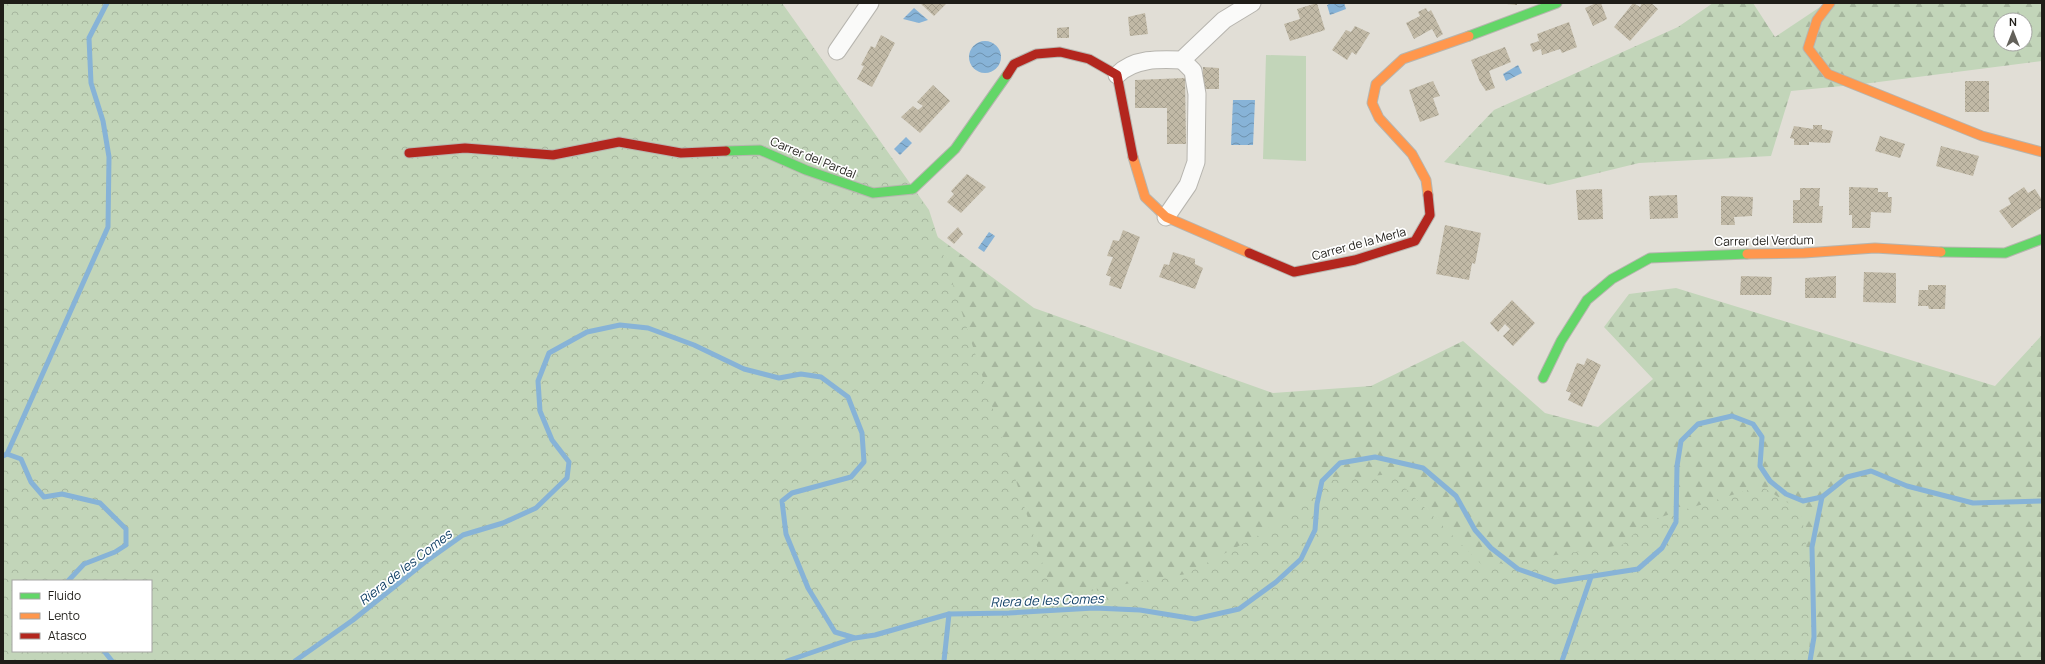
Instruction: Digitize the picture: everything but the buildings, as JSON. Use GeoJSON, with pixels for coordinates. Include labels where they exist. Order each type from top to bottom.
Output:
{"type":"FeatureCollection","features":[{"type":"Feature","properties":{"kind":"street"},"geometry":{"type":"LineString","coordinates":[[837,51],[870,3]]}},
{"type":"Feature","properties":{"kind":"street"},"geometry":{"type":"LineString","coordinates":[[1182,60],[1224,20],[1252,3]]}},
{"type":"Feature","properties":{"kind":"street","name":"Carrer de la Merla"},"geometry":{"type":"LineString","coordinates":[[1121,71],[1134,164],[1146,197],[1166,217],[1294,272],[1382,253],[1415,241],[1430,215],[1426,180],[1412,154],[1380,118],[1372,103],[1376,84],[1403,59],[1490,29],[1557,3]]}},
{"type":"Feature","properties":{"kind":"street"},"geometry":{"type":"LineString","coordinates":[[1830,3],[1817,20],[1808,48],[1828,74],[1982,136],[2042,152]]}},
{"type":"Feature","properties":{"kind":"street","name":"Carrer del Pardal"},"geometry":{"type":"LineString","coordinates":[[409,153],[465,148],[553,155],[619,142],[681,153],[760,150],[806,170],[872,193],[913,189],[955,149],[1014,64],[1036,54],[1060,52],[1089,59],[1121,71]]}},
{"type":"Feature","properties":{"kind":"street"},"geometry":{"type":"LineString","coordinates":[[1121,71],[1152,59],[1182,60],[1193,71],[1197,94],[1196,162],[1188,185],[1166,217]]}},
{"type":"Feature","properties":{"kind":"street","name":"Carrer del Verdum"},"geometry":{"type":"LineString","coordinates":[[1544,378],[1561,341],[1587,300],[1612,279],[1650,258],[1718,254],[1804,253],[1875,248],[1950,253],[2005,253],[2042,239]]}},
{"type":"Feature","properties":{"kind":"green space"},"geometry":{"type":"Polygon","coordinates":[[[3,3],[924,227],[1034,308],[1273,393],[1371,386],[1463,341],[1545,413],[1598,427],[1653,379],[1604,327],[1629,294],[1676,288],[1995,386],[2042,335],[2042,661],[3,661],[3,3]]]}},
{"type":"Feature","properties":{"kind":"green space"},"geometry":{"type":"Polygon","coordinates":[[[3,3],[782,3],[929,210],[1053,596],[1186,574],[1263,533],[1322,481],[1391,474],[1483,566],[1622,545],[1648,521],[1761,486],[1801,511],[1814,596],[1808,661],[3,661],[3,3]]]}},
{"type":"Feature","properties":{"kind":"green space"},"geometry":{"type":"Polygon","coordinates":[[[1713,3],[1753,3],[1775,37],[1826,3],[2042,3],[2042,61],[1863,84],[1791,91],[1771,156],[1639,163],[1549,185],[1444,162],[1494,110],[1678,27],[1713,3]]]}},
{"type":"Feature","properties":{"kind":"green space"},"geometry":{"type":"Polygon","coordinates":[[[1266,55],[1306,56],[1306,161],[1263,159],[1266,55]]]}},
{"type":"Feature","properties":{"kind":"water"},"geometry":{"type":"Polygon","coordinates":[[[1332,3],[1344,3],[1346,9],[1330,15],[1327,5],[1332,3]]]}},
{"type":"Feature","properties":{"kind":"water"},"geometry":{"type":"Polygon","coordinates":[[[914,8],[928,20],[919,23],[903,19],[914,8]]]}},
{"type":"Feature","properties":{"kind":"water"},"geometry":{"type":"Polygon","coordinates":[[[985,41],[996,46],[1001,57],[996,68],[985,73],[974,68],[969,57],[974,46],[985,41]]]}},
{"type":"Feature","properties":{"kind":"water"},"geometry":{"type":"Polygon","coordinates":[[[1518,65],[1522,73],[1506,81],[1503,74],[1518,65]]]}},
{"type":"Feature","properties":{"kind":"water"},"geometry":{"type":"Polygon","coordinates":[[[1233,100],[1255,100],[1253,145],[1231,145],[1233,100]]]}},
{"type":"Feature","properties":{"kind":"water"},"geometry":{"type":"Polygon","coordinates":[[[906,137],[912,143],[900,155],[894,149],[906,137]]]}},
{"type":"Feature","properties":{"kind":"water"},"geometry":{"type":"Polygon","coordinates":[[[989,232],[995,236],[984,252],[978,248],[989,232]]]}},
{"type":"Feature","properties":{"kind":"waterway"},"geometry":{"type":"LineString","coordinates":[[7,454],[108,227],[109,157],[103,121],[91,83],[89,38],[107,3]]}},
{"type":"Feature","properties":{"kind":"waterway","name":"Riera de les Comes"},"geometry":{"type":"LineString","coordinates":[[295,661],[353,620],[425,562],[463,535],[503,523],[536,508],[567,478],[569,462],[552,440],[540,411],[538,381],[549,353],[587,332],[620,325],[648,328],[694,345],[744,369],[779,378],[801,374],[821,377],[848,397],[862,433],[864,462],[851,477],[792,493],[782,501],[786,534],[808,588],[835,632],[855,638],[875,635],[949,614],[1009,613],[1094,608],[1140,610],[1195,619],[1239,609],[1276,582],[1301,559],[1315,530],[1317,504],[1322,481],[1340,463],[1375,457],[1423,468],[1456,496],[1475,530],[1491,548],[1518,569],[1555,582],[1638,569],[1662,548],[1676,522],[1677,466],[1681,441],[1698,424],[1732,416],[1753,424],[1762,437],[1760,466],[1770,481],[1786,494],[1803,501],[1822,497],[1847,477],[1871,471],[1907,486],[1973,503],[2042,501]]}},
{"type":"Feature","properties":{"kind":"waterway","name":"Riera de les Comes"},"geometry":{"type":"LineString","coordinates":[[3,456],[7,454],[21,459],[31,482],[44,497],[62,494],[100,503],[126,529],[126,545],[115,552],[84,564],[69,580]]}},
{"type":"Feature","properties":{"kind":"waterway"},"geometry":{"type":"LineString","coordinates":[[1810,661],[1814,637],[1812,547],[1822,497]]}},
{"type":"Feature","properties":{"kind":"waterway"},"geometry":{"type":"LineString","coordinates":[[1562,661],[1591,577]]}},
{"type":"Feature","properties":{"kind":"waterway"},"geometry":{"type":"LineString","coordinates":[[944,661],[949,614]]}},
{"type":"Feature","properties":{"kind":"waterway"},"geometry":{"type":"LineString","coordinates":[[787,661],[854,638]]}},
{"type":"Feature","properties":{"kind":"waterway","name":"Riera de les Comes"},"geometry":{"type":"LineString","coordinates":[[105,652],[112,661]]}},
{"type":"Feature","properties":{"kind":"traffic: fast"},"geometry":{"type":"LineString","coordinates":[[1469,36],[1557,3]]}},
{"type":"Feature","properties":{"kind":"traffic: fast"},"geometry":{"type":"LineString","coordinates":[[726,151],[760,150],[806,170],[873,193],[913,189],[955,149],[1007,75]]}},
{"type":"Feature","properties":{"kind":"traffic: fast"},"geometry":{"type":"LineString","coordinates":[[1941,252],[2005,253],[2042,239]]}},
{"type":"Feature","properties":{"kind":"traffic: fast"},"geometry":{"type":"LineString","coordinates":[[1543,378],[1561,341],[1587,300],[1612,279],[1650,258],[1747,254]]}},
{"type":"Feature","properties":{"kind":"traffic: slow"},"geometry":{"type":"LineString","coordinates":[[1830,3],[1817,20],[1808,48],[1828,74],[1982,136],[2042,152]]}},
{"type":"Feature","properties":{"kind":"traffic: slow"},"geometry":{"type":"LineString","coordinates":[[1428,195],[1426,180],[1412,154],[1379,118],[1372,103],[1376,84],[1403,59],[1469,36]]}},
{"type":"Feature","properties":{"kind":"traffic: slow"},"geometry":{"type":"LineString","coordinates":[[1133,157],[1145,197],[1166,217],[1249,253]]}},
{"type":"Feature","properties":{"kind":"traffic: slow"},"geometry":{"type":"LineString","coordinates":[[1747,254],[1804,253],[1875,248],[1941,252]]}},
{"type":"Feature","properties":{"kind":"traffic: jam"},"geometry":{"type":"LineString","coordinates":[[1007,75],[1014,64],[1036,54],[1060,52],[1089,59],[1117,75],[1133,157]]}},
{"type":"Feature","properties":{"kind":"traffic: jam"},"geometry":{"type":"LineString","coordinates":[[409,153],[465,148],[553,155],[619,142],[681,153],[726,151]]}},
{"type":"Feature","properties":{"kind":"traffic: jam"},"geometry":{"type":"LineString","coordinates":[[1249,253],[1294,272],[1355,260],[1415,241],[1430,215],[1428,195]]}}]}
